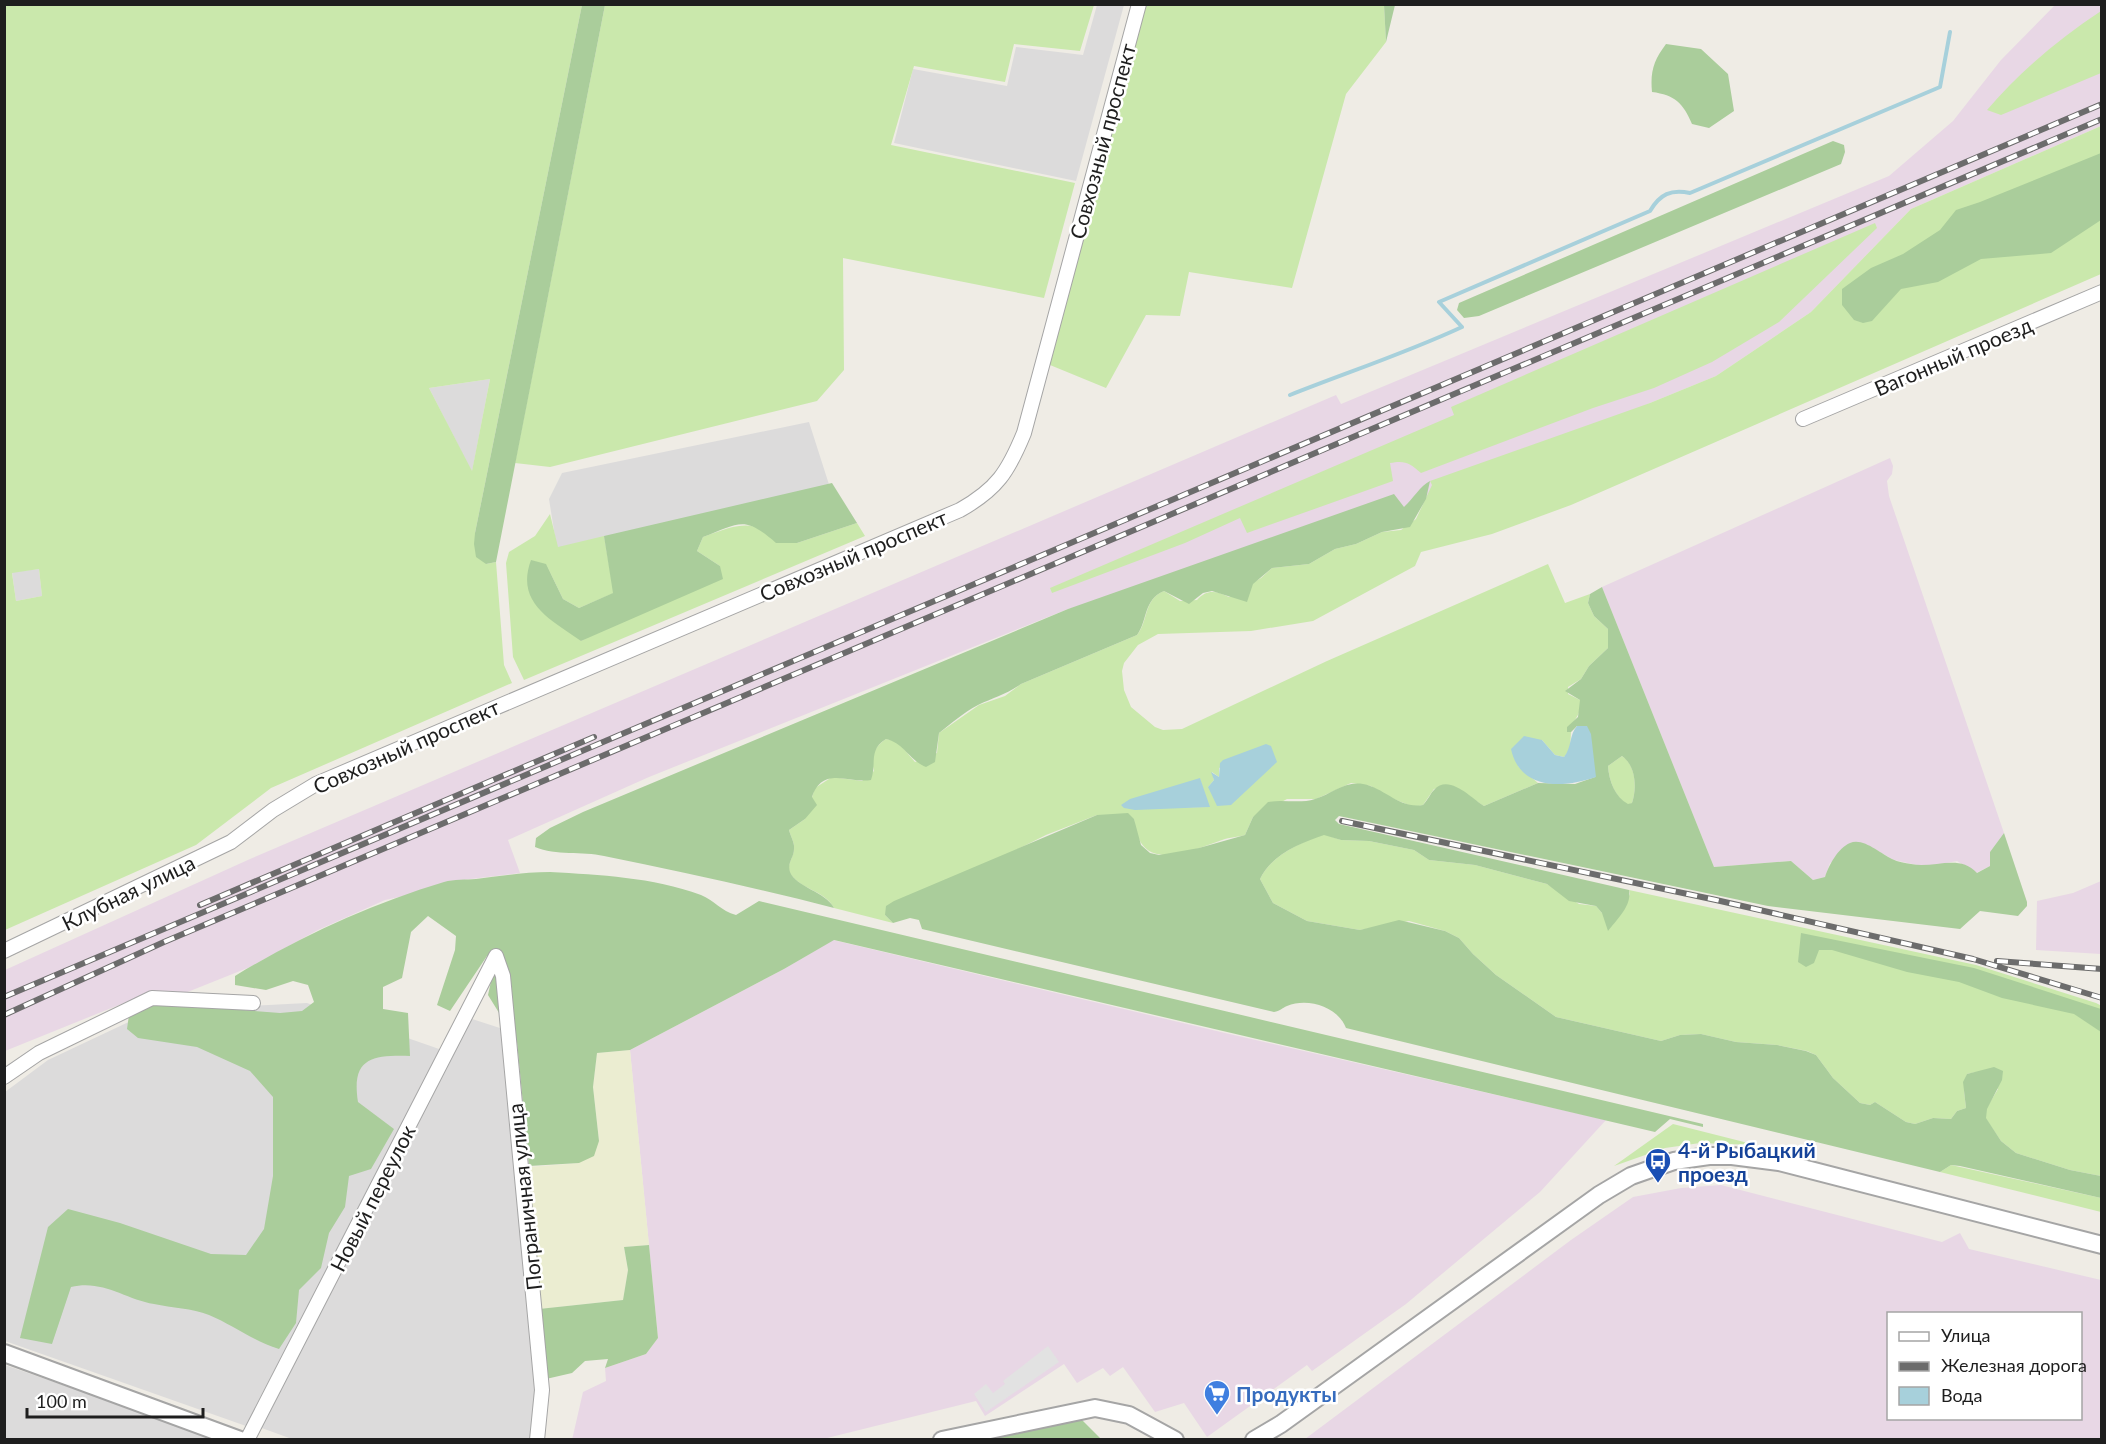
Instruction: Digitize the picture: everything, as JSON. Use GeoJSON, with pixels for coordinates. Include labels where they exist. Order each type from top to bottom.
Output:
{"type":"FeatureCollection","features":[{"type":"Feature","properties":{"kind":"street","name":"Совхозный проспект"},"geometry":{"type":"LineString","coordinates":[[250,828],[273,810],[316,784],[960,510],[984,497],[1000,481],[1024,433],[1139,4]]}},
{"type":"Feature","properties":{"kind":"street","name":"Вагонный проезд"},"geometry":{"type":"LineString","coordinates":[[1803,419],[2102,292]]}},
{"type":"Feature","properties":{"kind":"street","name":"Клубная улица"},"geometry":{"type":"LineString","coordinates":[[4,951],[231,842],[250,828]]}},
{"type":"Feature","properties":{"kind":"street","name":"Новый переулок"},"geometry":{"type":"LineString","coordinates":[[247,1440],[496,956]]}},
{"type":"Feature","properties":{"kind":"street","name":"Пограничная улица"},"geometry":{"type":"LineString","coordinates":[[496,956],[503,983],[542,1390],[537,1440]]}},
{"type":"Feature","properties":{"kind":"street"},"geometry":{"type":"LineString","coordinates":[[4,1077],[39,1053],[152,998],[253,1003]]}},
{"type":"Feature","properties":{"kind":"street"},"geometry":{"type":"LineString","coordinates":[[1254,1440],[1281,1424],[1599,1196],[1631,1176],[1674,1161],[1709,1155],[1779,1162],[2102,1245]]}},
{"type":"Feature","properties":{"kind":"street"},"geometry":{"type":"LineString","coordinates":[[4,1353],[240,1440]]}},
{"type":"Feature","properties":{"kind":"street"},"geometry":{"type":"LineString","coordinates":[[942,1440],[1080,1410],[1111,1410],[1144,1421],[1175,1440]]}},
{"type":"Feature","properties":{"kind":"shaded area"},"geometry":{"type":"Polygon","coordinates":[[[1097,5],[1124,5],[1076,181],[894,143],[913,69],[1007,86],[1016,47],[1083,55],[1097,5]]]}},
{"type":"Feature","properties":{"kind":"shaded area"},"geometry":{"type":"Polygon","coordinates":[[[2055,5],[2101,5],[2101,126],[1911,209],[1811,312],[1716,376],[1650,403],[1433,502],[1068,609],[649,777],[508,840],[520,873],[446,882],[414,894],[385,900],[318,930],[250,967],[190,991],[169,998],[146,994],[5,1051],[5,970],[250,859],[1336,395],[1341,404],[1889,176],[1953,121],[2001,60],[2055,5]]]}},
{"type":"Feature","properties":{"kind":"shaded area"},"geometry":{"type":"Polygon","coordinates":[[[490,379],[472,472],[429,388],[490,379]]]}},
{"type":"Feature","properties":{"kind":"shaded area"},"geometry":{"type":"Polygon","coordinates":[[[809,422],[833,497],[559,562],[549,499],[562,473],[809,422]]]}},
{"type":"Feature","properties":{"kind":"shaded area"},"geometry":{"type":"Polygon","coordinates":[[[1890,458],[1893,466],[1892,474],[1887,481],[1889,496],[2004,833],[1990,852],[1990,866],[1976,873],[1957,861],[1926,867],[1894,860],[1871,847],[1830,863],[1825,877],[1813,880],[1791,861],[1714,867],[1602,587],[1890,458]]]}},
{"type":"Feature","properties":{"kind":"shaded area"},"geometry":{"type":"Polygon","coordinates":[[[39,569],[42,596],[16,601],[12,572],[39,569]]]}},
{"type":"Feature","properties":{"kind":"shaded area"},"geometry":{"type":"Polygon","coordinates":[[[2101,881],[2101,954],[2036,950],[2037,901],[2073,893],[2101,881]]]}},
{"type":"Feature","properties":{"kind":"shaded area"},"geometry":{"type":"Polygon","coordinates":[[[833,940],[1606,1120],[1540,1192],[1406,1304],[1312,1371],[1307,1365],[1207,1437],[1184,1403],[1155,1412],[1123,1367],[1110,1376],[1103,1368],[1077,1383],[1064,1364],[985,1416],[976,1401],[823,1439],[572,1440],[583,1392],[606,1381],[605,1368],[646,1354],[658,1338],[630,1050],[784,969],[833,940]]]}},
{"type":"Feature","properties":{"kind":"shaded area"},"geometry":{"type":"Polygon","coordinates":[[[307,1003],[442,1050],[246,1426],[5,1341],[5,1092],[48,1060],[152,1011],[307,1003]]]}},
{"type":"Feature","properties":{"kind":"shaded area"},"geometry":{"type":"Polygon","coordinates":[[[469,1018],[503,1029],[535,1388],[530,1439],[292,1439],[259,1427],[469,1018]]]}},
{"type":"Feature","properties":{"kind":"shaded area"},"geometry":{"type":"Polygon","coordinates":[[[1721,1185],[1942,1242],[1960,1233],[1969,1249],[2101,1280],[2101,1439],[1305,1439],[1571,1240],[1633,1197],[1681,1188],[1721,1185]]]}},
{"type":"Feature","properties":{"kind":"shaded area"},"geometry":{"type":"Polygon","coordinates":[[[1048,1346],[1059,1362],[986,1412],[974,1394],[986,1384],[993,1393],[1005,1384],[1003,1381],[1048,1346]]]}},
{"type":"Feature","properties":{"kind":"shaded area"},"geometry":{"type":"Polygon","coordinates":[[[5,1365],[218,1439],[5,1439],[5,1365]]]}},
{"type":"Feature","properties":{"kind":"green space"},"geometry":{"type":"Polygon","coordinates":[[[4,5],[582,5],[475,533],[486,564],[496,562],[504,665],[512,683],[271,788],[196,845],[5,930],[4,5]],[[490,379],[429,388],[472,471],[490,379]],[[39,569],[12,573],[16,601],[42,596],[39,569]]]}},
{"type":"Feature","properties":{"kind":"green space"},"geometry":{"type":"Polygon","coordinates":[[[582,5],[605,5],[496,562],[486,564],[476,557],[475,533],[582,5]]]}},
{"type":"Feature","properties":{"kind":"green space"},"geometry":{"type":"Polygon","coordinates":[[[605,5],[1094,5],[1080,51],[1014,44],[1005,82],[914,66],[891,145],[1075,183],[1044,298],[843,258],[844,370],[817,401],[550,467],[515,463],[605,5]]]}},
{"type":"Feature","properties":{"kind":"green space"},"geometry":{"type":"Polygon","coordinates":[[[1145,5],[1384,5],[1386,42],[1346,94],[1292,288],[1189,272],[1180,316],[1146,315],[1106,388],[1050,365],[1145,5]]]}},
{"type":"Feature","properties":{"kind":"green space"},"geometry":{"type":"Polygon","coordinates":[[[1384,5],[1395,5],[1386,42],[1384,5]]]}},
{"type":"Feature","properties":{"kind":"green space"},"geometry":{"type":"Polygon","coordinates":[[[2101,11],[2101,73],[2001,115],[1987,110],[2041,56],[2101,11]]]}},
{"type":"Feature","properties":{"kind":"green space"},"geometry":{"type":"Polygon","coordinates":[[[1666,44],[1701,49],[1728,74],[1734,111],[1709,128],[1692,124],[1677,101],[1667,95],[1652,92],[1654,66],[1666,44]]]}},
{"type":"Feature","properties":{"kind":"green space"},"geometry":{"type":"Polygon","coordinates":[[[2101,126],[2101,274],[1571,505],[1492,534],[1421,552],[1415,566],[1313,621],[1251,631],[1158,634],[1138,645],[1124,663],[1122,671],[1124,690],[1131,707],[1155,727],[1163,730],[1182,729],[1327,661],[1548,564],[1565,603],[1590,594],[1588,603],[1594,616],[1608,629],[1608,648],[1589,666],[1581,679],[1568,687],[1568,694],[1580,700],[1581,705],[1579,713],[1567,732],[1571,732],[1570,750],[1564,757],[1555,755],[1542,740],[1518,766],[1538,783],[1484,806],[1456,789],[1434,789],[1423,805],[1414,807],[1386,796],[1371,786],[1351,783],[1316,799],[1287,799],[1253,817],[1245,835],[1225,839],[1194,850],[1167,855],[1145,848],[1138,836],[1134,819],[1097,815],[1046,835],[885,915],[893,923],[834,908],[826,898],[802,885],[792,876],[789,865],[794,847],[789,830],[805,819],[815,788],[832,777],[862,781],[874,771],[872,761],[874,753],[878,745],[886,739],[897,741],[915,762],[937,753],[939,733],[979,705],[1005,696],[1021,684],[1137,635],[1149,605],[1157,595],[1164,591],[1180,601],[1197,600],[1204,594],[1212,592],[1229,597],[1261,578],[1272,568],[1309,564],[1335,549],[1356,544],[1382,532],[1401,530],[1416,519],[1432,485],[1430,481],[1650,403],[1716,376],[1811,312],[1911,209],[2101,126]],[[1271,750],[1219,768],[1219,777],[1212,772],[1214,780],[1208,787],[1274,758],[1271,750]],[[1200,779],[1139,808],[1209,807],[1200,779]]]}},
{"type":"Feature","properties":{"kind":"green space"},"geometry":{"type":"Polygon","coordinates":[[[1833,141],[1844,145],[1845,152],[1841,164],[1479,316],[1464,318],[1457,310],[1459,303],[1833,141]]]}},
{"type":"Feature","properties":{"kind":"green space"},"geometry":{"type":"Polygon","coordinates":[[[2101,153],[2101,220],[2051,253],[1981,259],[1938,282],[1901,289],[1872,321],[1863,323],[1854,320],[1842,305],[1842,289],[1871,268],[1903,254],[1940,230],[1956,210],[2101,153]]]}},
{"type":"Feature","properties":{"kind":"green space"},"geometry":{"type":"Polygon","coordinates":[[[1875,223],[1877,228],[1779,322],[1712,362],[1654,388],[1593,408],[1421,473],[1407,463],[1390,463],[1393,481],[1247,533],[1240,518],[1185,543],[1052,593],[1050,588],[1454,415],[1451,407],[1875,223]]]}},
{"type":"Feature","properties":{"kind":"green space"},"geometry":{"type":"Polygon","coordinates":[[[1430,481],[1426,499],[1410,527],[1382,532],[1356,544],[1335,549],[1309,564],[1272,568],[1253,584],[1247,602],[1212,591],[1203,593],[1189,604],[1164,591],[1152,600],[1137,635],[1021,684],[962,715],[939,733],[935,762],[926,767],[897,744],[886,739],[880,743],[875,752],[871,780],[837,778],[823,781],[812,797],[817,805],[805,819],[789,830],[794,852],[789,869],[798,882],[825,898],[834,908],[604,856],[552,852],[535,847],[536,838],[550,828],[583,812],[1068,609],[1394,494],[1404,507],[1430,481]]]}},
{"type":"Feature","properties":{"kind":"green space"},"geometry":{"type":"Polygon","coordinates":[[[832,483],[857,523],[797,543],[776,543],[756,528],[741,524],[703,537],[697,551],[720,566],[723,579],[581,641],[558,626],[539,609],[532,599],[527,575],[531,560],[546,564],[563,599],[579,608],[613,593],[604,536],[832,483]]]}},
{"type":"Feature","properties":{"kind":"green space"},"geometry":{"type":"Polygon","coordinates":[[[550,514],[558,547],[604,536],[614,593],[579,608],[563,599],[546,564],[581,641],[720,566],[697,551],[703,537],[731,528],[750,526],[770,531],[797,543],[857,523],[865,536],[524,680],[513,657],[506,563],[509,552],[535,536],[550,514]]]}},
{"type":"Feature","properties":{"kind":"green space"},"geometry":{"type":"Polygon","coordinates":[[[1602,587],[1714,867],[1791,861],[1813,880],[1825,877],[1832,862],[1846,845],[1860,842],[1899,862],[1920,865],[1962,864],[1977,873],[1990,866],[1990,852],[2004,833],[2027,906],[2018,916],[1980,911],[1960,929],[1768,906],[1339,816],[1335,820],[1339,824],[1629,890],[1628,901],[1623,912],[1608,931],[1602,913],[1596,906],[1569,901],[1547,884],[1475,865],[1429,860],[1414,850],[1369,841],[1341,840],[1324,835],[1287,851],[1271,863],[1265,871],[1260,879],[1273,903],[1307,921],[1360,930],[1399,920],[1445,931],[1459,938],[1496,975],[1556,1017],[1661,1041],[1680,1035],[1701,1034],[1736,1042],[1777,1045],[1806,1051],[1816,1055],[1833,1078],[1860,1103],[1870,1105],[1875,1102],[1906,1122],[1915,1124],[1933,1118],[1951,1119],[1957,1111],[1966,1108],[1963,1082],[1967,1074],[1994,1067],[2003,1071],[2002,1080],[1987,1109],[1986,1118],[2001,1141],[2016,1153],[2070,1170],[2101,1176],[2101,1198],[1960,1166],[1951,1165],[1940,1172],[1346,1028],[1336,1014],[1313,1003],[1295,1004],[1274,1012],[922,929],[919,920],[910,918],[893,923],[885,915],[886,906],[894,901],[1097,815],[1128,813],[1134,819],[1141,845],[1150,853],[1159,855],[1199,848],[1245,835],[1253,817],[1268,802],[1309,800],[1350,784],[1371,786],[1407,804],[1423,805],[1434,790],[1446,784],[1460,789],[1484,806],[1538,783],[1575,784],[1595,777],[1592,753],[1577,726],[1571,732],[1567,732],[1567,727],[1578,717],[1580,700],[1565,691],[1581,679],[1589,666],[1608,648],[1608,629],[1594,616],[1588,603],[1590,594],[1602,587]],[[1622,756],[1608,766],[1613,788],[1628,804],[1632,803],[1635,784],[1633,771],[1622,756]]]}},
{"type":"Feature","properties":{"kind":"green space"},"geometry":{"type":"Polygon","coordinates":[[[1622,756],[1633,771],[1635,784],[1632,803],[1628,805],[1616,793],[1611,783],[1608,766],[1622,756]]]}},
{"type":"Feature","properties":{"kind":"green space"},"geometry":{"type":"Polygon","coordinates":[[[1324,834],[1341,840],[1369,841],[1414,850],[1429,860],[1475,865],[1547,884],[1579,904],[1596,906],[1602,913],[1618,918],[1630,894],[1629,890],[1976,965],[2096,1003],[2102,1006],[2101,1176],[2070,1170],[2016,1153],[2001,1141],[1986,1119],[1986,1109],[1998,1089],[1976,1072],[1967,1074],[1964,1091],[1966,1108],[1957,1111],[1951,1119],[1933,1118],[1915,1124],[1906,1122],[1875,1102],[1870,1105],[1860,1103],[1833,1078],[1816,1055],[1807,1051],[1777,1045],[1736,1042],[1701,1034],[1680,1035],[1661,1041],[1556,1017],[1496,975],[1459,938],[1445,931],[1409,921],[1360,930],[1307,921],[1273,903],[1260,879],[1271,863],[1287,851],[1324,834]]]}},
{"type":"Feature","properties":{"kind":"green space"},"geometry":{"type":"Polygon","coordinates":[[[550,872],[626,878],[664,884],[701,895],[736,915],[759,901],[1703,1124],[1703,1127],[1670,1119],[1655,1132],[834,940],[630,1050],[597,1053],[593,1087],[599,1141],[594,1156],[579,1163],[529,1166],[517,1042],[488,995],[494,968],[487,956],[450,1011],[437,1005],[455,950],[456,936],[428,916],[411,932],[402,978],[383,987],[383,1009],[408,1013],[410,1056],[385,1057],[367,1062],[361,1068],[358,1076],[358,1102],[394,1129],[371,1169],[349,1176],[345,1207],[329,1233],[321,1268],[299,1290],[296,1323],[279,1349],[202,1313],[143,1302],[103,1288],[82,1285],[71,1287],[52,1344],[20,1338],[48,1227],[68,1209],[120,1223],[211,1254],[246,1255],[264,1229],[273,1176],[273,1097],[250,1071],[197,1047],[138,1038],[127,1029],[129,1015],[153,1003],[280,1013],[302,1011],[314,1002],[308,985],[293,981],[266,990],[235,985],[235,976],[337,922],[390,900],[444,882],[550,872]]]}},
{"type":"Feature","properties":{"kind":"green space"},"geometry":{"type":"Polygon","coordinates":[[[1801,933],[1974,968],[2101,1009],[2101,1032],[2074,1014],[2002,998],[1959,982],[1907,972],[1832,950],[1819,950],[1814,963],[1806,967],[1798,962],[1801,933]]]}},
{"type":"Feature","properties":{"kind":"green space"},"geometry":{"type":"Polygon","coordinates":[[[630,1050],[649,1245],[624,1247],[628,1270],[623,1300],[539,1309],[529,1167],[579,1163],[599,1141],[593,1087],[597,1053],[630,1050]]]}},
{"type":"Feature","properties":{"kind":"green space"},"geometry":{"type":"Polygon","coordinates":[[[1673,1124],[1756,1145],[1700,1143],[1665,1148],[1614,1166],[1673,1124]]]}},
{"type":"Feature","properties":{"kind":"green space"},"geometry":{"type":"Polygon","coordinates":[[[1951,1165],[2101,1198],[2101,1212],[1940,1172],[1951,1165]]]}},
{"type":"Feature","properties":{"kind":"green space"},"geometry":{"type":"Polygon","coordinates":[[[649,1245],[658,1338],[646,1354],[605,1368],[608,1359],[585,1361],[572,1373],[546,1379],[539,1309],[623,1300],[628,1270],[624,1247],[649,1245]]]}},
{"type":"Feature","properties":{"kind":"green space"},"geometry":{"type":"Polygon","coordinates":[[[1080,1418],[1101,1439],[978,1440],[1080,1418]]]}},
{"type":"Feature","properties":{"kind":"water"},"geometry":{"type":"Polygon","coordinates":[[[1577,726],[1587,726],[1591,734],[1596,777],[1570,783],[1545,783],[1524,773],[1516,763],[1511,749],[1524,736],[1542,740],[1555,755],[1564,757],[1577,726]]]}},
{"type":"Feature","properties":{"kind":"water"},"geometry":{"type":"Polygon","coordinates":[[[1266,744],[1271,746],[1277,762],[1231,805],[1217,806],[1208,787],[1214,780],[1211,772],[1219,777],[1220,763],[1223,760],[1266,744]]]}},
{"type":"Feature","properties":{"kind":"water"},"geometry":{"type":"Polygon","coordinates":[[[1200,778],[1210,807],[1135,810],[1124,808],[1121,805],[1130,799],[1200,778]]]}},
{"type":"Feature","properties":{"kind":"waterway"},"geometry":{"type":"LineString","coordinates":[[1290,395],[1462,327],[1439,302],[1650,211],[1658,200],[1667,194],[1690,193],[1940,87],[1950,32]]}},
{"type":"Feature","properties":{"kind":"railway"},"geometry":{"type":"LineString","coordinates":[[4,997],[2102,104]]}},
{"type":"Feature","properties":{"kind":"railway"},"geometry":{"type":"LineString","coordinates":[[4,1015],[164,942],[2102,119]]}},
{"type":"Feature","properties":{"kind":"railway"},"geometry":{"type":"LineString","coordinates":[[200,905],[594,737]]}},
{"type":"Feature","properties":{"kind":"railway"},"geometry":{"type":"LineString","coordinates":[[1342,821],[1716,900],[1973,959],[2102,998]]}},
{"type":"Feature","properties":{"kind":"railway"},"geometry":{"type":"LineString","coordinates":[[1997,961],[2102,969]]}},
{"type":"Feature","properties":{"kind":"place","name":"4-й Рыбацкий проезд"},"geometry":{"type":"Point","coordinates":[1658,1184]}},
{"type":"Feature","properties":{"kind":"place","name":"Продукты"},"geometry":{"type":"Point","coordinates":[1217,1416]}}]}
